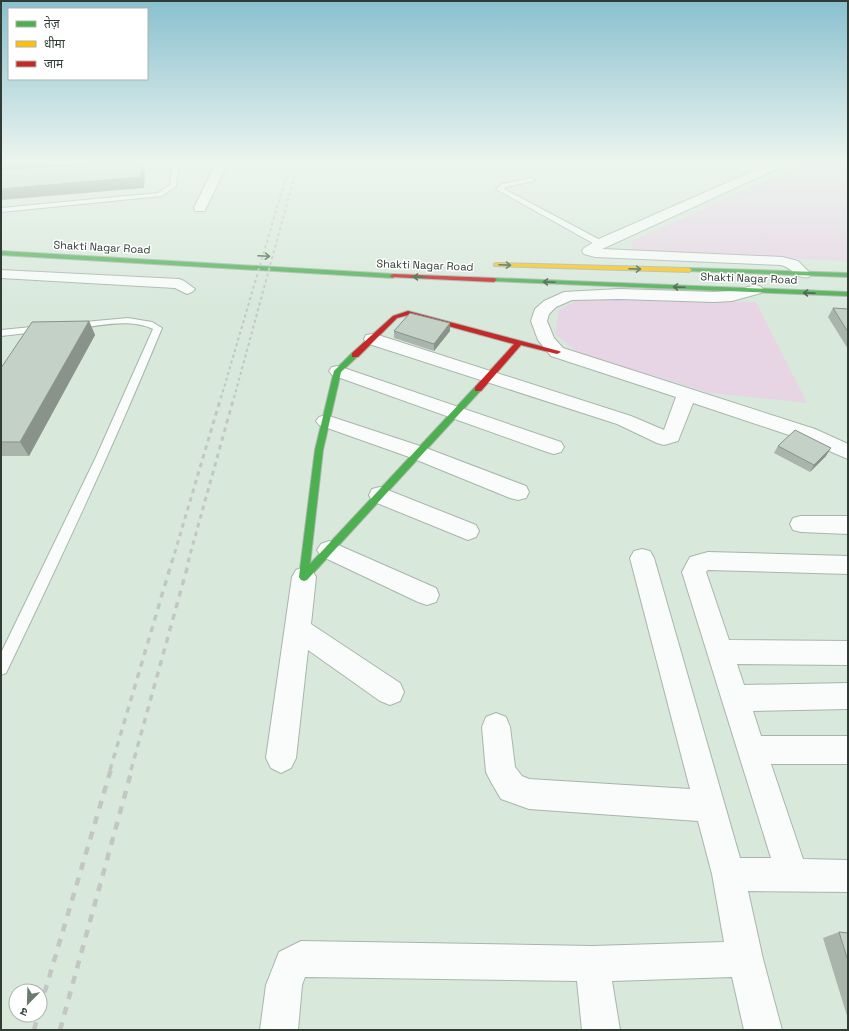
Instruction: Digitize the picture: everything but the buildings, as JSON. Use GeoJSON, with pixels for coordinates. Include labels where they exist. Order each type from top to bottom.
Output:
{"type":"FeatureCollection","features":[{"type":"Feature","properties":{"kind":"street"},"geometry":{"type":"LineString","coordinates":[[673,211],[590,249],[590,252],[782,261],[793,264],[804,274]]}},
{"type":"Feature","properties":{"kind":"street","name":"Shakti Nagar Road"},"geometry":{"type":"LineString","coordinates":[[1,253],[337,273],[848,294]]}},
{"type":"Feature","properties":{"kind":"street","name":"Shakti Nagar Road"},"geometry":{"type":"LineString","coordinates":[[487,264],[848,275]]}},
{"type":"Feature","properties":{"kind":"street"},"geometry":{"type":"LineString","coordinates":[[1,274],[179,284],[187,289]]}},
{"type":"Feature","properties":{"kind":"street"},"geometry":{"type":"LineString","coordinates":[[557,352],[546,340],[538,321],[541,312],[550,304],[569,295],[619,294],[714,297],[732,296],[756,290]]}},
{"type":"Feature","properties":{"kind":"street"},"geometry":{"type":"LineString","coordinates":[[281,758],[319,450],[338,371],[395,317],[408,313],[557,352],[808,434],[848,452]]}},
{"type":"Feature","properties":{"kind":"street"},"geometry":{"type":"LineString","coordinates":[[372,338],[624,420],[664,438],[671,436],[687,394]]}},
{"type":"Feature","properties":{"kind":"street"},"geometry":{"type":"LineString","coordinates":[[304,577],[419,454],[519,343]]}},
{"type":"Feature","properties":{"kind":"street"},"geometry":{"type":"LineString","coordinates":[[338,371],[554,447]]}},
{"type":"Feature","properties":{"kind":"street"},"geometry":{"type":"LineString","coordinates":[[326,421],[419,454],[518,492]]}},
{"type":"Feature","properties":{"kind":"street"},"geometry":{"type":"LineString","coordinates":[[380,495],[468,531]]}},
{"type":"Feature","properties":{"kind":"street"},"geometry":{"type":"LineString","coordinates":[[801,524],[848,526]]}},
{"type":"Feature","properties":{"kind":"street"},"geometry":{"type":"LineString","coordinates":[[329,550],[427,595]]}},
{"type":"Feature","properties":{"kind":"street"},"geometry":{"type":"LineString","coordinates":[[642,558],[728,874],[745,959],[762,1030]]}},
{"type":"Feature","properties":{"kind":"street"},"geometry":{"type":"LineString","coordinates":[[792,875],[694,572],[698,564],[708,561],[848,565]]}},
{"type":"Feature","properties":{"kind":"street"},"geometry":{"type":"LineString","coordinates":[[297,629],[390,692]]}},
{"type":"Feature","properties":{"kind":"street"},"geometry":{"type":"LineString","coordinates":[[720,652],[848,653]]}},
{"type":"Feature","properties":{"kind":"street"},"geometry":{"type":"LineString","coordinates":[[735,698],[848,696]]}},
{"type":"Feature","properties":{"kind":"street"},"geometry":{"type":"LineString","coordinates":[[496,727],[501,772],[512,788],[529,794],[709,806]]}},
{"type":"Feature","properties":{"kind":"street"},"geometry":{"type":"LineString","coordinates":[[752,750],[848,750]]}},
{"type":"Feature","properties":{"kind":"street"},"geometry":{"type":"LineString","coordinates":[[728,874],[848,876]]}},
{"type":"Feature","properties":{"kind":"street"},"geometry":{"type":"LineString","coordinates":[[279,1030],[284,985],[291,964],[301,959],[592,964],[745,959]]}},
{"type":"Feature","properties":{"kind":"street"},"geometry":{"type":"LineString","coordinates":[[592,964],[601,1030]]}},
{"type":"Feature","properties":{"kind":"lane"},"geometry":{"type":"LineString","coordinates":[[540,211],[601,244]]}},
{"type":"Feature","properties":{"kind":"lane"},"geometry":{"type":"LineString","coordinates":[[1,333],[130,321],[150,324],[158,328],[137,378],[64,538],[1,668]]}},
{"type":"Feature","properties":{"kind":"shaded area"},"geometry":{"type":"Polygon","coordinates":[[[698,211],[848,211],[848,261],[631,251],[632,241],[698,211]]]}},
{"type":"Feature","properties":{"kind":"shaded area"},"geometry":{"type":"Polygon","coordinates":[[[581,298],[756,302],[807,403],[710,393],[579,353],[555,334],[559,310],[581,298]]]}},
{"type":"Feature","properties":{"kind":"railway"},"geometry":{"type":"LineString","coordinates":[[221,398],[276,211]]}},
{"type":"Feature","properties":{"kind":"railway"},"geometry":{"type":"LineString","coordinates":[[234,398],[285,211]]}},
{"type":"Feature","properties":{"kind":"railway"},"geometry":{"type":"LineString","coordinates":[[172,562],[221,397]]}},
{"type":"Feature","properties":{"kind":"railway"},"geometry":{"type":"LineString","coordinates":[[188,562],[234,397]]}},
{"type":"Feature","properties":{"kind":"railway"},"geometry":{"type":"LineString","coordinates":[[110,770],[172,561]]}},
{"type":"Feature","properties":{"kind":"railway"},"geometry":{"type":"LineString","coordinates":[[131,770],[189,561]]}},
{"type":"Feature","properties":{"kind":"railway"},"geometry":{"type":"LineString","coordinates":[[47,983],[111,769]]}},
{"type":"Feature","properties":{"kind":"railway"},"geometry":{"type":"LineString","coordinates":[[60,1030],[132,769]]}},
{"type":"Feature","properties":{"kind":"railway"},"geometry":{"type":"LineString","coordinates":[[34,1030],[36,1023]]}},
{"type":"Feature","properties":{"kind":"traffic: fast"},"geometry":{"type":"LineString","coordinates":[[1,253],[393,276]]}},
{"type":"Feature","properties":{"kind":"traffic: fast"},"geometry":{"type":"LineString","coordinates":[[689,270],[848,275]]}},
{"type":"Feature","properties":{"kind":"traffic: fast"},"geometry":{"type":"LineString","coordinates":[[494,280],[848,294]]}},
{"type":"Feature","properties":{"kind":"traffic: fast"},"geometry":{"type":"LineString","coordinates":[[355,355],[338,371],[319,450],[304,577],[478,389]]}},
{"type":"Feature","properties":{"kind":"traffic: slow"},"geometry":{"type":"LineString","coordinates":[[496,265],[689,270]]}},
{"type":"Feature","properties":{"kind":"traffic: jam"},"geometry":{"type":"LineString","coordinates":[[393,276],[494,280]]}},
{"type":"Feature","properties":{"kind":"traffic: jam"},"geometry":{"type":"LineString","coordinates":[[355,355],[395,317],[408,313],[519,343]]}},
{"type":"Feature","properties":{"kind":"traffic: jam"},"geometry":{"type":"LineString","coordinates":[[478,389],[519,343],[557,352]]}}]}
